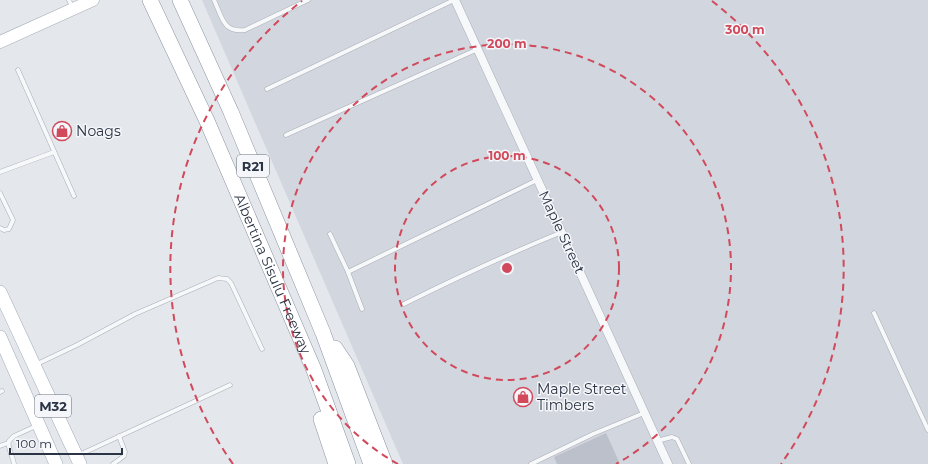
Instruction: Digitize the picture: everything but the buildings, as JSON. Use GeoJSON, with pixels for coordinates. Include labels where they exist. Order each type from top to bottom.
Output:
{"type":"FeatureCollection","features":[{"type":"Feature","properties":{"kind":"highway","name":"Albertina Sisulu Freeway"},"geometry":{"type":"LineString","coordinates":[[150,0],[207,121],[314,370],[348,464]]}},
{"type":"Feature","properties":{"kind":"highway","name":"Albertina Sisulu Freeway"},"geometry":{"type":"LineString","coordinates":[[180,0],[231,112],[323,333],[372,464]]}},
{"type":"Feature","properties":{"kind":"highway"},"geometry":{"type":"LineString","coordinates":[[296,329],[298,345],[304,368],[336,464]]}},
{"type":"Feature","properties":{"kind":"highway"},"geometry":{"type":"LineString","coordinates":[[323,333],[340,354],[347,366],[384,464]]}},
{"type":"Feature","properties":{"kind":"main road","name":"M32"},"geometry":{"type":"LineString","coordinates":[[0,292],[78,460]]}},
{"type":"Feature","properties":{"kind":"main road","name":"M32"},"geometry":{"type":"LineString","coordinates":[[0,337],[56,464]]}},
{"type":"Feature","properties":{"kind":"street"},"geometry":{"type":"LineString","coordinates":[[0,42],[71,5],[93,0]]}},
{"type":"Feature","properties":{"kind":"street","name":"Maple Street"},"geometry":{"type":"LineString","coordinates":[[455,0],[668,464]]}},
{"type":"Feature","properties":{"kind":"lane"},"geometry":{"type":"LineString","coordinates":[[214,0],[226,26],[237,31],[245,30],[308,0]]}},
{"type":"Feature","properties":{"kind":"lane"},"geometry":{"type":"LineString","coordinates":[[267,89],[455,0]]}},
{"type":"Feature","properties":{"kind":"lane"},"geometry":{"type":"LineString","coordinates":[[286,135],[478,49]]}},
{"type":"Feature","properties":{"kind":"lane"},"geometry":{"type":"LineString","coordinates":[[18,70],[74,196]]}},
{"type":"Feature","properties":{"kind":"lane"},"geometry":{"type":"LineString","coordinates":[[0,172],[54,152]]}},
{"type":"Feature","properties":{"kind":"lane"},"geometry":{"type":"LineString","coordinates":[[348,272],[538,180]]}},
{"type":"Feature","properties":{"kind":"lane"},"geometry":{"type":"LineString","coordinates":[[0,193],[13,220],[9,229],[4,230],[0,228]]}},
{"type":"Feature","properties":{"kind":"lane"},"geometry":{"type":"LineString","coordinates":[[404,304],[526,246],[562,232]]}},
{"type":"Feature","properties":{"kind":"lane"},"geometry":{"type":"LineString","coordinates":[[330,234],[348,272],[362,309]]}},
{"type":"Feature","properties":{"kind":"lane"},"geometry":{"type":"LineString","coordinates":[[35,365],[77,346],[135,314],[218,278],[227,279],[231,283],[262,349]]}},
{"type":"Feature","properties":{"kind":"lane"},"geometry":{"type":"LineString","coordinates":[[874,313],[928,430]]}},
{"type":"Feature","properties":{"kind":"lane"},"geometry":{"type":"LineString","coordinates":[[78,460],[119,436],[230,385]]}},
{"type":"Feature","properties":{"kind":"lane"},"geometry":{"type":"LineString","coordinates":[[531,464],[593,434],[644,413]]}},
{"type":"Feature","properties":{"kind":"lane"},"geometry":{"type":"LineString","coordinates":[[0,446],[8,443],[14,436],[39,425]]}},
{"type":"Feature","properties":{"kind":"lane"},"geometry":{"type":"LineString","coordinates":[[113,464],[124,456],[125,452],[119,436]]}},
{"type":"Feature","properties":{"kind":"lane"},"geometry":{"type":"LineString","coordinates":[[658,441],[672,437],[678,439],[690,464]]}},
{"type":"Feature","properties":{"kind":"lane"},"geometry":{"type":"LineString","coordinates":[[8,443],[14,464]]}},
{"type":"Feature","properties":{"kind":"shaded area"},"geometry":{"type":"Polygon","coordinates":[[[202,0],[928,0],[928,464],[403,464],[202,0]]]}},
{"type":"Feature","properties":{"kind":"place","name":"Noags"},"geometry":{"type":"Point","coordinates":[62,131]}},
{"type":"Feature","properties":{"kind":"place","name":"Maple Street Timbers"},"geometry":{"type":"Point","coordinates":[523,397]}}]}
